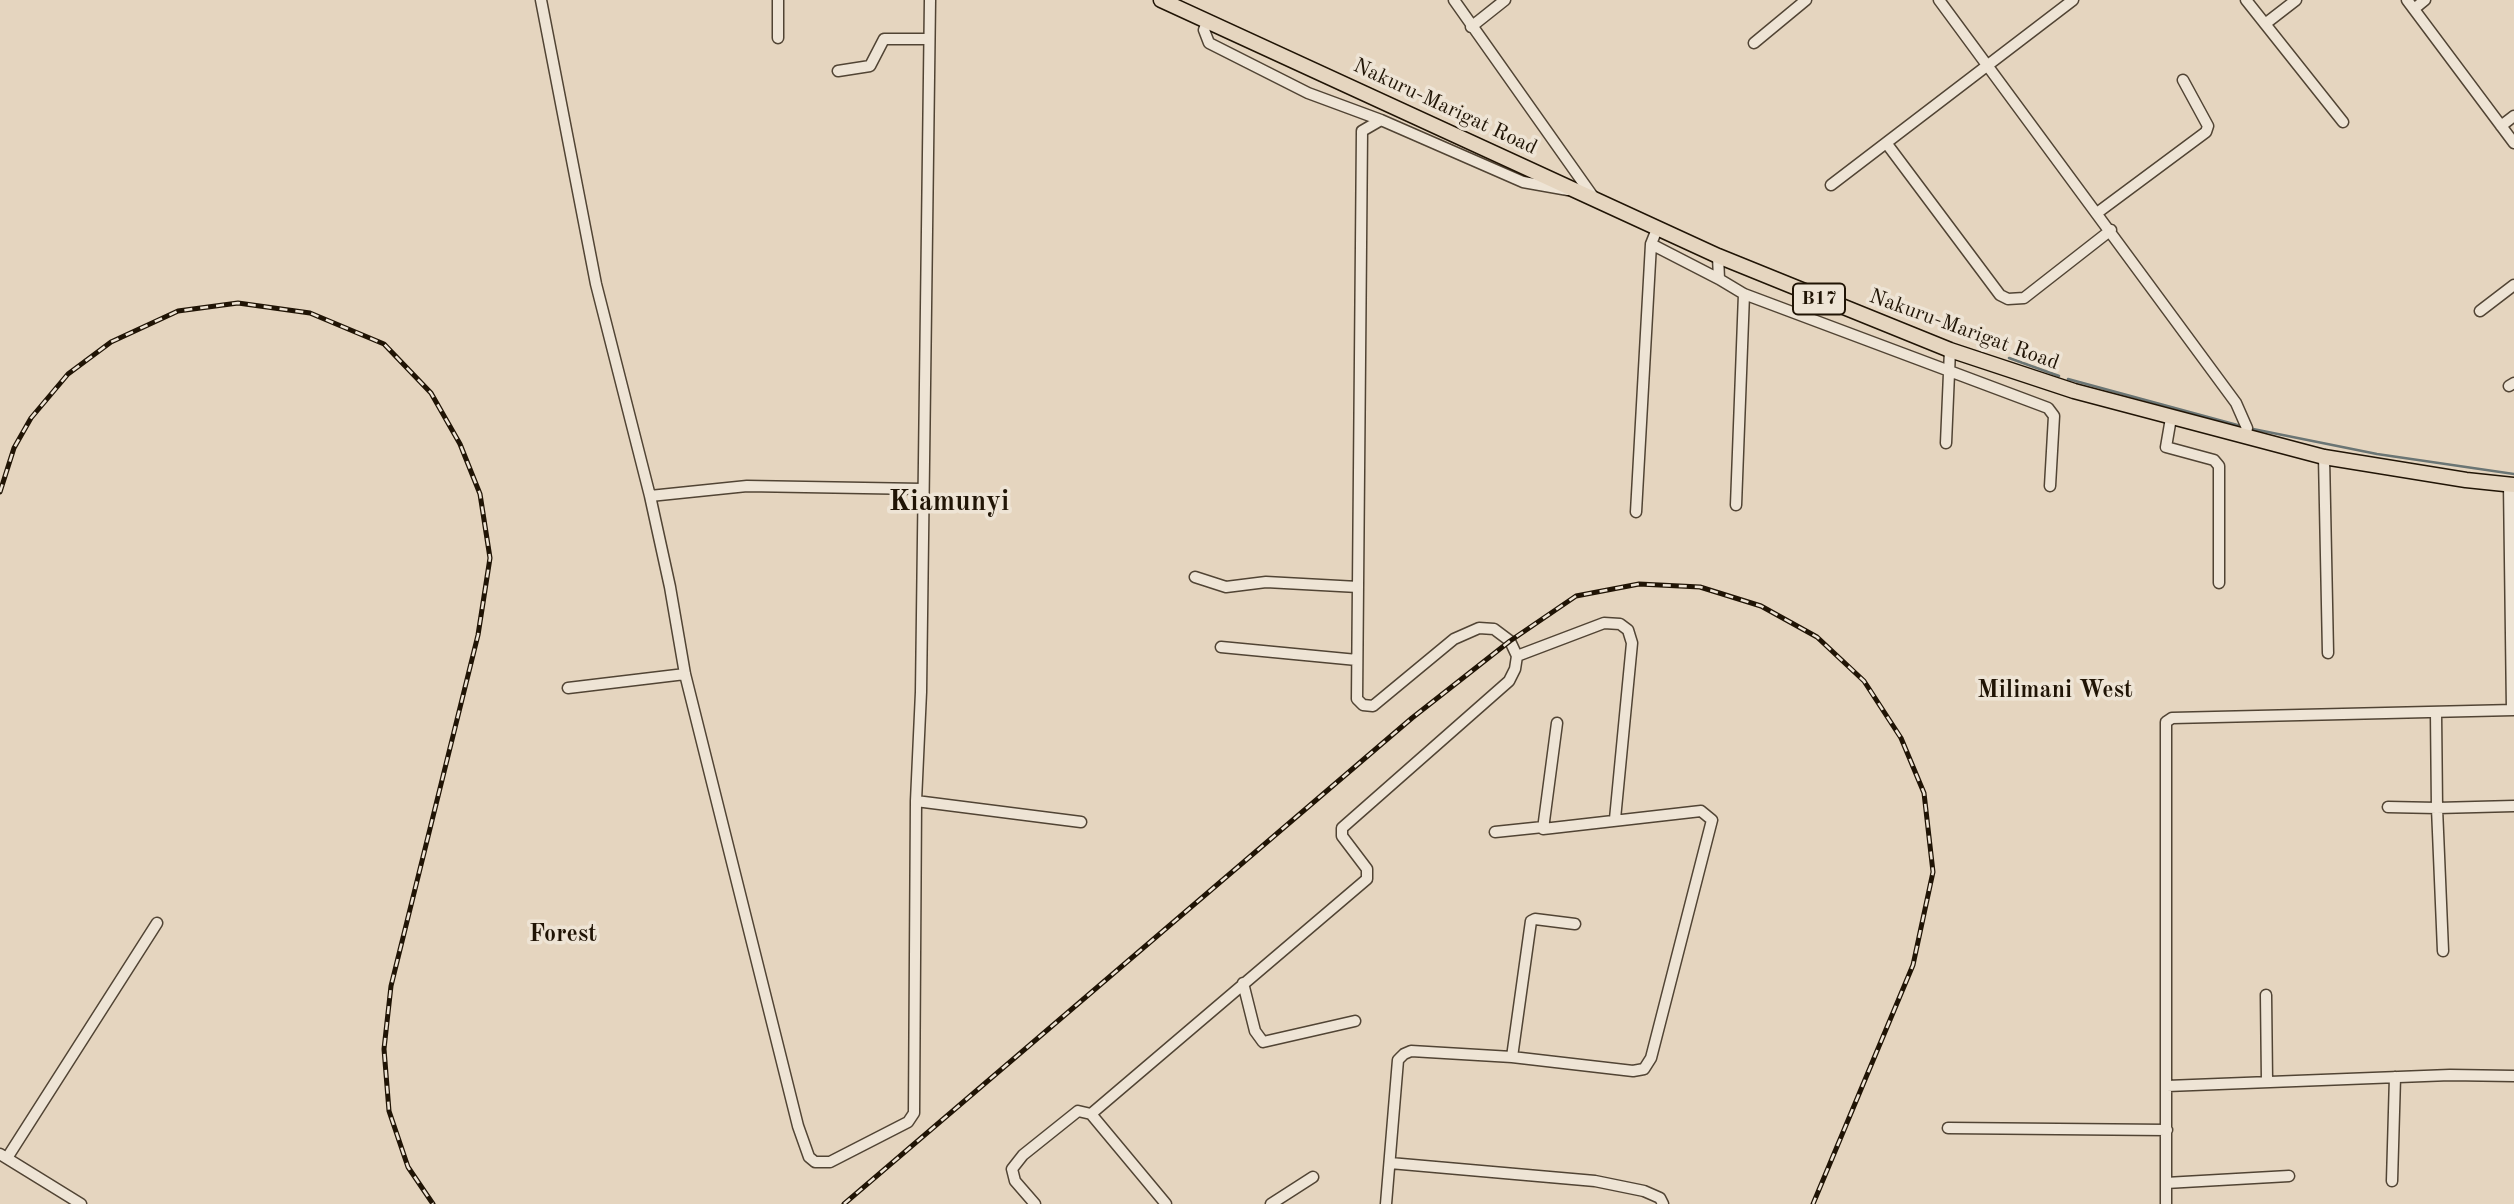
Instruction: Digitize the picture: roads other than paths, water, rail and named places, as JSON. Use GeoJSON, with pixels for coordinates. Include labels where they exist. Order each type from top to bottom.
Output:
{"type":"FeatureCollection","features":[{"type":"Feature","properties":{"kind":"main road","name":"Nakuru-Marigat Road"},"geometry":{"type":"LineString","coordinates":[[1161,0],[1657,229],[1951,350],[2074,391],[2323,457],[2466,480],[2511,484]]}},
{"type":"Feature","properties":{"kind":"street"},"geometry":{"type":"LineString","coordinates":[[541,0],[600,302],[650,496],[685,674],[798,1126],[807,1155],[815,1162],[830,1162],[845,1157],[908,1122],[914,1113],[916,801],[921,692],[927,39],[930,0]]}},
{"type":"Feature","properties":{"kind":"street"},"geometry":{"type":"LineString","coordinates":[[778,0],[778,38]]}},
{"type":"Feature","properties":{"kind":"street"},"geometry":{"type":"LineString","coordinates":[[1454,0],[1471,27],[1533,108],[1594,198]]}},
{"type":"Feature","properties":{"kind":"street"},"geometry":{"type":"LineString","coordinates":[[1471,27],[1505,0]]}},
{"type":"Feature","properties":{"kind":"street"},"geometry":{"type":"LineString","coordinates":[[1754,43],[1806,0]]}},
{"type":"Feature","properties":{"kind":"street"},"geometry":{"type":"LineString","coordinates":[[1939,0],[2236,403],[2248,428],[2245,437]]}},
{"type":"Feature","properties":{"kind":"street"},"geometry":{"type":"LineString","coordinates":[[1831,185],[2073,0]]}},
{"type":"Feature","properties":{"kind":"street"},"geometry":{"type":"LineString","coordinates":[[2246,0],[2343,122]]}},
{"type":"Feature","properties":{"kind":"street"},"geometry":{"type":"LineString","coordinates":[[2264,24],[2296,0]]}},
{"type":"Feature","properties":{"kind":"street"},"geometry":{"type":"LineString","coordinates":[[2425,0],[2410,4],[2514,143]]}},
{"type":"Feature","properties":{"kind":"street"},"geometry":{"type":"LineString","coordinates":[[1207,22],[1203,30],[1209,43],[1308,93],[1381,120],[1523,182],[1550,189],[1578,191]]}},
{"type":"Feature","properties":{"kind":"street"},"geometry":{"type":"LineString","coordinates":[[838,71],[870,66],[884,39],[927,39]]}},
{"type":"Feature","properties":{"kind":"street"},"geometry":{"type":"LineString","coordinates":[[2097,213],[2206,132],[2208,127],[2183,80]]}},
{"type":"Feature","properties":{"kind":"street"},"geometry":{"type":"LineString","coordinates":[[1091,1114],[1367,879],[1367,869],[1342,836],[1342,828],[1509,681],[1516,669],[1517,656],[1505,635],[1494,629],[1479,628],[1454,639],[1373,706],[1363,705],[1357,699],[1361,114]]}},
{"type":"Feature","properties":{"kind":"street"},"geometry":{"type":"LineString","coordinates":[[2501,126],[2514,116]]}},
{"type":"Feature","properties":{"kind":"street"},"geometry":{"type":"LineString","coordinates":[[1362,131],[1381,120]]}},
{"type":"Feature","properties":{"kind":"street"},"geometry":{"type":"LineString","coordinates":[[1887,144],[2000,295],[2008,299],[2024,298],[2111,230]]}},
{"type":"Feature","properties":{"kind":"street"},"geometry":{"type":"LineString","coordinates":[[1636,512],[1651,244],[1657,229]]}},
{"type":"Feature","properties":{"kind":"street"},"geometry":{"type":"LineString","coordinates":[[1651,244],[1744,294],[2052,411],[2054,416],[2050,486]]}},
{"type":"Feature","properties":{"kind":"street"},"geometry":{"type":"LineString","coordinates":[[1718,256],[1719,279]]}},
{"type":"Feature","properties":{"kind":"street"},"geometry":{"type":"LineString","coordinates":[[2480,311],[2514,285]]}},
{"type":"Feature","properties":{"kind":"street"},"geometry":{"type":"LineString","coordinates":[[1735,505],[1744,294]]}},
{"type":"Feature","properties":{"kind":"street"},"geometry":{"type":"LineString","coordinates":[[1946,443],[1951,350]]}},
{"type":"Feature","properties":{"kind":"street"},"geometry":{"type":"LineString","coordinates":[[2171,418],[2166,447],[2214,460],[2219,466],[2219,583]]}},
{"type":"Feature","properties":{"kind":"street"},"geometry":{"type":"LineString","coordinates":[[2323,457],[2328,653]]}},
{"type":"Feature","properties":{"kind":"street"},"geometry":{"type":"LineString","coordinates":[[2166,1204],[2166,722],[2172,718],[2513,710],[2511,484]]}},
{"type":"Feature","properties":{"kind":"street"},"geometry":{"type":"LineString","coordinates":[[650,496],[747,486],[922,489]]}},
{"type":"Feature","properties":{"kind":"street"},"geometry":{"type":"LineString","coordinates":[[1195,577],[1226,587],[1266,582],[1358,587]]}},
{"type":"Feature","properties":{"kind":"street"},"geometry":{"type":"LineString","coordinates":[[1517,656],[1596,625],[1620,624],[1628,630],[1632,643],[1615,819]]}},
{"type":"Feature","properties":{"kind":"street"},"geometry":{"type":"LineString","coordinates":[[1221,648],[1357,660]]}},
{"type":"Feature","properties":{"kind":"street"},"geometry":{"type":"LineString","coordinates":[[568,688],[685,674]]}},
{"type":"Feature","properties":{"kind":"street"},"geometry":{"type":"LineString","coordinates":[[2436,713],[2443,951]]}},
{"type":"Feature","properties":{"kind":"street"},"geometry":{"type":"LineString","coordinates":[[1543,827],[1557,723]]}},
{"type":"Feature","properties":{"kind":"street"},"geometry":{"type":"LineString","coordinates":[[916,801],[1081,822]]}},
{"type":"Feature","properties":{"kind":"street"},"geometry":{"type":"LineString","coordinates":[[2388,807],[2514,806]]}},
{"type":"Feature","properties":{"kind":"street"},"geometry":{"type":"LineString","coordinates":[[1386,1204],[1398,1060],[1404,1054],[1411,1051],[1512,1057],[1633,1071],[1644,1069],[1648,1065],[1712,820],[1701,811],[1615,819],[1546,830],[1543,827],[1494,832]]}},
{"type":"Feature","properties":{"kind":"street"},"geometry":{"type":"LineString","coordinates":[[1512,1057],[1531,921],[1535,919],[1576,924]]}},
{"type":"Feature","properties":{"kind":"street"},"geometry":{"type":"LineString","coordinates":[[80,1204],[3,1156],[157,923]]}},
{"type":"Feature","properties":{"kind":"street"},"geometry":{"type":"LineString","coordinates":[[1243,983],[1255,1031],[1263,1042],[1355,1021]]}},
{"type":"Feature","properties":{"kind":"street"},"geometry":{"type":"LineString","coordinates":[[2266,995],[2267,1081]]}},
{"type":"Feature","properties":{"kind":"street"},"geometry":{"type":"LineString","coordinates":[[2167,1086],[2395,1077],[2514,1076]]}},
{"type":"Feature","properties":{"kind":"street"},"geometry":{"type":"LineString","coordinates":[[2392,1181],[2395,1077]]}},
{"type":"Feature","properties":{"kind":"street"},"geometry":{"type":"LineString","coordinates":[[1035,1204],[1015,1181],[1012,1169],[1023,1155],[1078,1111],[1091,1114],[1167,1204]]}},
{"type":"Feature","properties":{"kind":"street"},"geometry":{"type":"LineString","coordinates":[[1948,1128],[2166,1130]]}},
{"type":"Feature","properties":{"kind":"street"},"geometry":{"type":"LineString","coordinates":[[1390,1163],[1595,1181],[1644,1191],[1660,1198],[1664,1204]]}},
{"type":"Feature","properties":{"kind":"street"},"geometry":{"type":"LineString","coordinates":[[1271,1204],[1313,1177]]}},
{"type":"Feature","properties":{"kind":"street"},"geometry":{"type":"LineString","coordinates":[[2166,1183],[2289,1177]]}},
{"type":"Feature","properties":{"kind":"waterway"},"geometry":{"type":"LineString","coordinates":[[2009,358],[2059,376]]}},
{"type":"Feature","properties":{"kind":"waterway"},"geometry":{"type":"LineString","coordinates":[[2068,379],[2241,426]]}},
{"type":"Feature","properties":{"kind":"waterway"},"geometry":{"type":"LineString","coordinates":[[2253,429],[2377,454],[2514,474]]}},
{"type":"Feature","properties":{"kind":"railway"},"geometry":{"type":"LineString","coordinates":[[0,492],[14,448],[31,418],[68,374],[111,342],[178,311],[238,303],[310,313],[384,344],[431,393],[460,444],[480,494],[490,558],[478,635],[391,986],[384,1049],[389,1111],[408,1167],[433,1204]]}},
{"type":"Feature","properties":{"kind":"railway"},"geometry":{"type":"LineString","coordinates":[[844,1204],[1412,718],[1510,641],[1576,596],[1639,584],[1700,587],[1761,606],[1817,637],[1864,681],[1901,738],[1924,793],[1933,872],[1913,965],[1813,1204]]}},
{"type":"Feature","properties":{"kind":"district","name":"Kiamunyi"},"geometry":{"type":"Point","coordinates":[949,503]}},
{"type":"Feature","properties":{"kind":"district","name":"Milimani West"},"geometry":{"type":"Point","coordinates":[2055,691]}},
{"type":"Feature","properties":{"kind":"district","name":"Forest"},"geometry":{"type":"Point","coordinates":[563,935]}}]}
